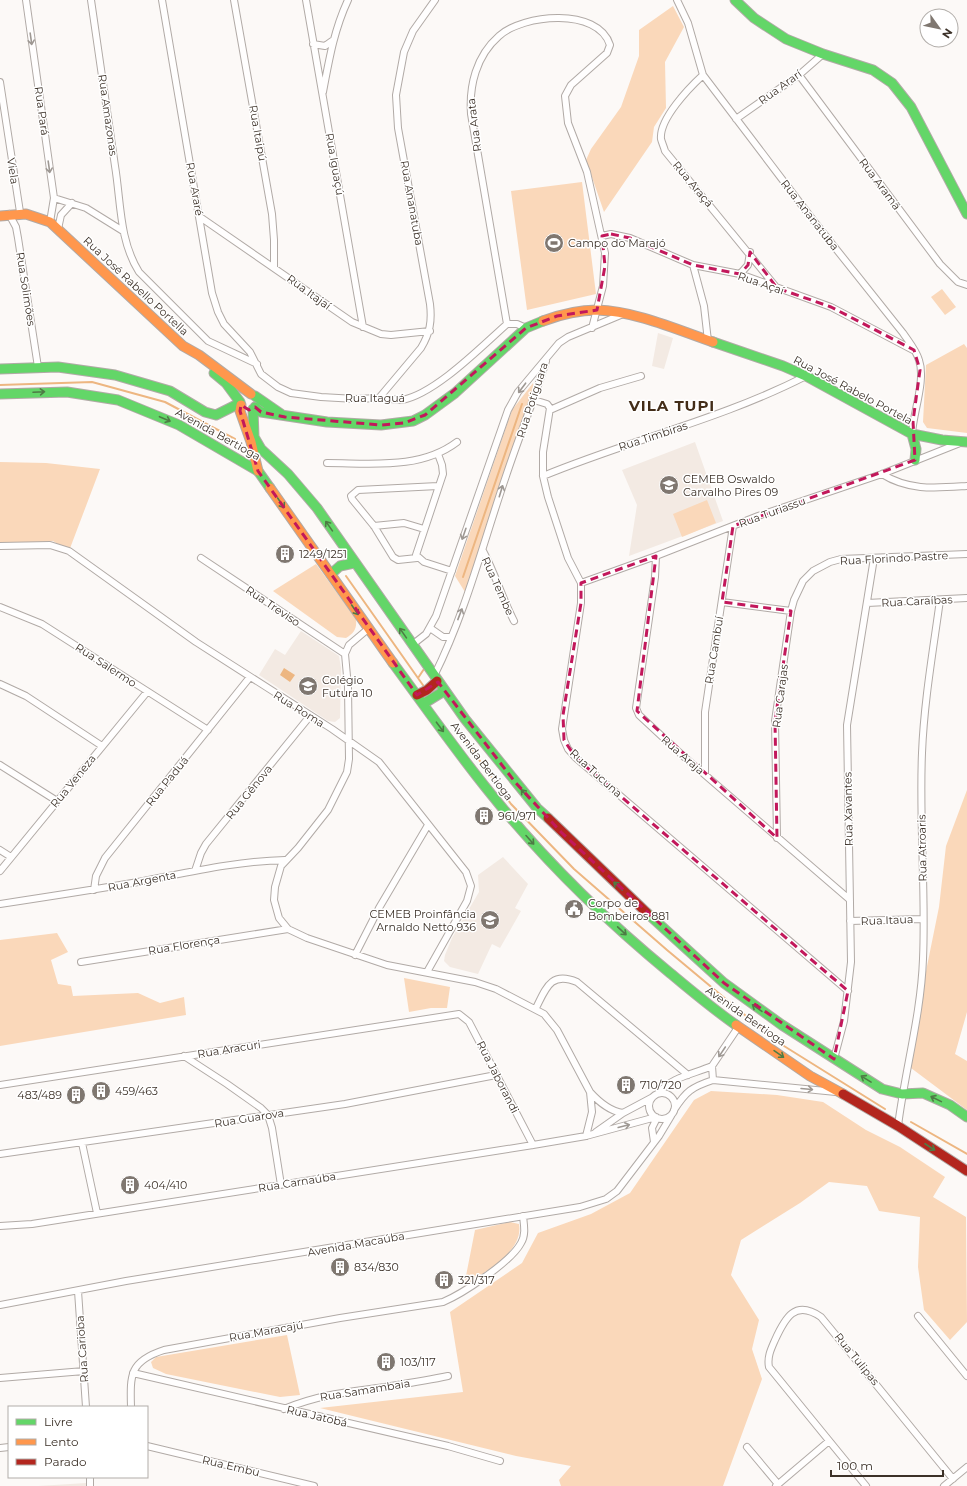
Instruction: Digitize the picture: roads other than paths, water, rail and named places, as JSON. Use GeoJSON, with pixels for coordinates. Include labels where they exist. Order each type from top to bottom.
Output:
{"type":"FeatureCollection","features":[{"type":"Feature","properties":{"kind":"street","name":"Rua Pará"},"geometry":{"type":"LineString","coordinates":[[26,0],[54,198],[50,222]]}},
{"type":"Feature","properties":{"kind":"street","name":"Rua Amazonas"},"geometry":{"type":"LineString","coordinates":[[91,0],[117,178],[122,231],[131,260],[139,272],[187,322],[208,340],[257,364]]}},
{"type":"Feature","properties":{"kind":"street","name":"Rua Araré"},"geometry":{"type":"LineString","coordinates":[[162,0],[212,293],[218,312],[224,324],[250,352],[257,364]]}},
{"type":"Feature","properties":{"kind":"street","name":"Rua Itaipú"},"geometry":{"type":"LineString","coordinates":[[234,0],[272,214],[274,267]]}},
{"type":"Feature","properties":{"kind":"street","name":"Rua Iguaçú"},"geometry":{"type":"LineString","coordinates":[[306,0],[363,327]]}},
{"type":"Feature","properties":{"kind":"street"},"geometry":{"type":"LineString","coordinates":[[323,95],[332,41],[348,0]]}},
{"type":"Feature","properties":{"kind":"street","name":"Rua Ananatuba"},"geometry":{"type":"LineString","coordinates":[[379,398],[421,348],[430,331],[430,304],[399,135],[396,95],[404,52],[413,32],[435,0]]}},
{"type":"Feature","properties":{"kind":"street","name":"Rua Ananatuba"},"geometry":{"type":"LineString","coordinates":[[677,0],[688,23],[703,75],[813,220],[903,333],[914,350],[919,361],[920,370],[912,434]]}},
{"type":"Feature","properties":{"kind":"street"},"geometry":{"type":"LineString","coordinates":[[735,0],[749,16],[769,30],[823,54],[872,68],[890,79],[902,91],[967,214]]}},
{"type":"Feature","properties":{"kind":"street","name":"Rua Arata"},"geometry":{"type":"LineString","coordinates":[[507,324],[488,219],[470,96],[478,66],[488,49],[499,36],[515,25],[544,18],[562,17],[580,21],[596,28],[608,40],[608,51],[571,85],[567,91],[565,101],[568,123],[592,190],[602,236],[605,266],[603,286],[592,328]]}},
{"type":"Feature","properties":{"kind":"street"},"geometry":{"type":"LineString","coordinates":[[313,44],[325,46],[332,41]]}},
{"type":"Feature","properties":{"kind":"street","name":"Rua Ararí"},"geometry":{"type":"LineString","coordinates":[[736,119],[799,75],[823,54]]}},
{"type":"Feature","properties":{"kind":"street","name":"Rua Araçá"},"geometry":{"type":"LineString","coordinates":[[703,75],[692,85],[666,120],[661,139],[665,151],[750,252],[777,288]]}},
{"type":"Feature","properties":{"kind":"street","name":"Rua Aramã"},"geometry":{"type":"LineString","coordinates":[[799,75],[940,264],[958,282],[967,285]]}},
{"type":"Feature","properties":{"kind":"street","name":"Viela"},"geometry":{"type":"LineString","coordinates":[[0,82],[20,212]]}},
{"type":"Feature","properties":{"kind":"street"},"geometry":{"type":"LineString","coordinates":[[54,198],[86,208],[122,231]]}},
{"type":"Feature","properties":{"kind":"street"},"geometry":{"type":"LineString","coordinates":[[58,229],[60,215],[72,203]]}},
{"type":"Feature","properties":{"kind":"street","name":"Rua José Rabello Portella"},"geometry":{"type":"LineString","coordinates":[[4,215],[20,212],[36,216],[50,222],[183,346],[199,355],[253,395],[286,417]]}},
{"type":"Feature","properties":{"kind":"street","name":"Rua Solimões"},"geometry":{"type":"LineString","coordinates":[[4,215],[16,227],[38,367]]}},
{"type":"Feature","properties":{"kind":"street","name":"Rua Itajaí"},"geometry":{"type":"LineString","coordinates":[[200,217],[341,315],[363,327],[380,334],[391,335],[430,331]]}},
{"type":"Feature","properties":{"kind":"street","name":"Rua Açaí"},"geometry":{"type":"LineString","coordinates":[[602,236],[611,234],[630,238],[693,265],[740,274],[831,307],[914,350]]}},
{"type":"Feature","properties":{"kind":"street"},"geometry":{"type":"LineString","coordinates":[[740,274],[748,265],[750,252]]}},
{"type":"Feature","properties":{"kind":"street"},"geometry":{"type":"LineString","coordinates":[[693,265],[704,306],[708,341]]}},
{"type":"Feature","properties":{"kind":"street","name":"Rua José Rabelo Portela"},"geometry":{"type":"LineString","coordinates":[[254,408],[261,412],[286,417],[381,425],[413,421],[425,415],[455,393],[526,328],[557,316],[597,310],[624,314],[656,323],[783,366],[806,376],[912,434],[932,439],[965,442]]}},
{"type":"Feature","properties":{"kind":"street"},"geometry":{"type":"LineString","coordinates":[[547,358],[559,343],[568,337],[624,314]]}},
{"type":"Feature","properties":{"kind":"street"},"geometry":{"type":"LineString","coordinates":[[507,324],[517,324],[526,328]]}},
{"type":"Feature","properties":{"kind":"street","name":"Rua Itaguá"},"geometry":{"type":"LineString","coordinates":[[257,364],[261,374],[278,387],[291,392],[321,397],[402,400],[414,398],[423,394],[507,324]]}},
{"type":"Feature","properties":{"kind":"street"},"geometry":{"type":"LineString","coordinates":[[183,346],[196,360],[226,383],[241,403],[247,410],[254,408],[257,403],[253,395],[244,395],[241,403],[240,411],[251,442],[258,471]]}},
{"type":"Feature","properties":{"kind":"street","name":"Rua Potiguara"},"geometry":{"type":"LineString","coordinates":[[436,678],[482,551],[506,475],[534,400],[547,358]]}},
{"type":"Feature","properties":{"kind":"street","name":"Rua Potiguara"},"geometry":{"type":"LineString","coordinates":[[412,645],[430,628],[452,571],[508,410],[518,392],[547,358]]}},
{"type":"Feature","properties":{"kind":"street","name":"Avenida Bertioga"},"geometry":{"type":"LineString","coordinates":[[0,369],[38,367],[73,368],[155,386],[182,397],[206,412],[215,415],[225,412],[241,403]]}},
{"type":"Feature","properties":{"kind":"street"},"geometry":{"type":"LineString","coordinates":[[534,400],[547,404],[550,410],[600,388],[641,376]]}},
{"type":"Feature","properties":{"kind":"street","name":"Rua Timbiras"},"geometry":{"type":"LineString","coordinates":[[543,476],[589,457],[721,412],[806,376]]}},
{"type":"Feature","properties":{"kind":"street","name":"Avenida Bertioga"},"geometry":{"type":"LineString","coordinates":[[0,394],[67,392],[118,400],[180,425],[258,471],[368,629],[423,704],[508,815],[560,872],[636,945],[717,1012],[810,1076],[898,1126],[967,1171]]}},
{"type":"Feature","properties":{"kind":"street","name":"Avenida Bertioga"},"geometry":{"type":"LineString","coordinates":[[254,408],[254,437],[267,456],[303,490],[444,690],[524,792],[561,832],[724,982],[759,1009],[882,1089],[902,1094],[916,1092],[930,1096],[950,1105],[967,1117]]}},
{"type":"Feature","properties":{"kind":"street","name":"Rua Tucuna"},"geometry":{"type":"LineString","coordinates":[[550,410],[543,452],[543,476],[548,497],[568,558],[581,583],[581,603],[563,715],[562,729],[564,740],[568,749],[576,758],[848,991]]}},
{"type":"Feature","properties":{"kind":"street"},"geometry":{"type":"LineString","coordinates":[[912,434],[916,449],[915,460]]}},
{"type":"Feature","properties":{"kind":"street"},"geometry":{"type":"LineString","coordinates":[[327,462],[399,463],[438,454],[457,442]]}},
{"type":"Feature","properties":{"kind":"street","name":"Rua Turiassu"},"geometry":{"type":"LineString","coordinates":[[581,583],[733,526],[882,474],[965,442]]}},
{"type":"Feature","properties":{"kind":"street"},"geometry":{"type":"LineString","coordinates":[[417,558],[416,552],[443,470],[438,454]]}},
{"type":"Feature","properties":{"kind":"street"},"geometry":{"type":"LineString","coordinates":[[882,474],[896,482],[913,487],[967,486]]}},
{"type":"Feature","properties":{"kind":"street"},"geometry":{"type":"LineString","coordinates":[[438,486],[354,492],[351,496],[352,500],[374,526],[395,559],[417,558],[424,562],[452,571]]}},
{"type":"Feature","properties":{"kind":"street"},"geometry":{"type":"LineString","coordinates":[[374,526],[404,523],[424,530]]}},
{"type":"Feature","properties":{"kind":"street","name":"Rua Cambuí"},"geometry":{"type":"LineString","coordinates":[[705,774],[705,712],[733,526]]}},
{"type":"Feature","properties":{"kind":"street","name":"Rua Roma"},"geometry":{"type":"LineString","coordinates":[[0,546],[50,545],[69,551],[196,642],[348,740],[379,762],[466,872],[471,886],[467,901],[427,972]]}},
{"type":"Feature","properties":{"kind":"street","name":"Rua Tembe"},"geometry":{"type":"LineString","coordinates":[[482,551],[493,568],[506,606],[514,621]]}},
{"type":"Feature","properties":{"kind":"street","name":"Rua Florindo Pastre"},"geometry":{"type":"LineString","coordinates":[[822,566],[842,559],[967,554]]}},
{"type":"Feature","properties":{"kind":"street","name":"Rua Araja"},"geometry":{"type":"LineString","coordinates":[[656,556],[655,577],[636,708],[642,718],[849,900]]}},
{"type":"Feature","properties":{"kind":"street","name":"Rua Treviso"},"geometry":{"type":"LineString","coordinates":[[201,558],[345,654]]}},
{"type":"Feature","properties":{"kind":"street","name":"Rua Xavantes"},"geometry":{"type":"LineString","coordinates":[[834,1059],[844,1021],[851,962],[847,725],[874,558]]}},
{"type":"Feature","properties":{"kind":"street"},"geometry":{"type":"LineString","coordinates":[[331,574],[340,566],[354,563]]}},
{"type":"Feature","properties":{"kind":"street","name":"Rua Carajas"},"geometry":{"type":"LineString","coordinates":[[778,838],[775,721],[791,611],[794,600],[803,581],[822,566]]}},
{"type":"Feature","properties":{"kind":"street","name":"Rua Caraíbas"},"geometry":{"type":"LineString","coordinates":[[867,603],[967,598]]}},
{"type":"Feature","properties":{"kind":"street","name":"Rua Atroaris"},"geometry":{"type":"LineString","coordinates":[[898,1126],[902,1094],[921,995],[923,958],[922,753],[928,682],[940,600]]}},
{"type":"Feature","properties":{"kind":"street"},"geometry":{"type":"LineString","coordinates":[[722,602],[791,611]]}},
{"type":"Feature","properties":{"kind":"street","name":"Rua Salermo"},"geometry":{"type":"LineString","coordinates":[[0,607],[42,624],[208,730]]}},
{"type":"Feature","properties":{"kind":"street"},"geometry":{"type":"LineString","coordinates":[[430,628],[443,637],[451,637]]}},
{"type":"Feature","properties":{"kind":"street"},"geometry":{"type":"LineString","coordinates":[[368,629],[349,645],[345,654],[348,687],[347,772],[341,787],[328,810],[298,848],[285,860],[278,873],[274,900],[279,918],[288,929],[295,933],[355,955],[387,965],[482,984],[536,1008],[550,1019],[590,1092],[598,1101],[611,1109],[623,1113]]}},
{"type":"Feature","properties":{"kind":"street","name":"Rua Paduá"},"geometry":{"type":"LineString","coordinates":[[94,890],[96,876],[105,858],[250,677]]}},
{"type":"Feature","properties":{"kind":"street"},"geometry":{"type":"LineString","coordinates":[[417,695],[427,690],[436,678]]}},
{"type":"Feature","properties":{"kind":"street"},"geometry":{"type":"LineString","coordinates":[[0,684],[26,696],[102,746]]}},
{"type":"Feature","properties":{"kind":"street"},"geometry":{"type":"LineString","coordinates":[[423,704],[444,690]]}},
{"type":"Feature","properties":{"kind":"street","name":"Rua Veneza"},"geometry":{"type":"LineString","coordinates":[[0,871],[148,692]]}},
{"type":"Feature","properties":{"kind":"street","name":"Rua Gênova"},"geometry":{"type":"LineString","coordinates":[[195,871],[199,857],[206,844],[310,716]]}},
{"type":"Feature","properties":{"kind":"street"},"geometry":{"type":"LineString","coordinates":[[0,765],[57,802]]}},
{"type":"Feature","properties":{"kind":"street"},"geometry":{"type":"LineString","coordinates":[[355,955],[379,908],[428,825]]}},
{"type":"Feature","properties":{"kind":"street"},"geometry":{"type":"LineString","coordinates":[[0,850],[11,857]]}},
{"type":"Feature","properties":{"kind":"street","name":"Rua Argenta"},"geometry":{"type":"LineString","coordinates":[[0,904],[94,890],[195,871],[266,860],[285,860]]}},
{"type":"Feature","properties":{"kind":"street","name":"Rua Itaua"},"geometry":{"type":"LineString","coordinates":[[850,921],[923,919]]}},
{"type":"Feature","properties":{"kind":"street","name":"Rua Florença"},"geometry":{"type":"LineString","coordinates":[[81,962],[288,929]]}},
{"type":"Feature","properties":{"kind":"street"},"geometry":{"type":"LineString","coordinates":[[536,1008],[546,987],[552,981],[559,979],[570,979],[577,982],[688,1075]]}},
{"type":"Feature","properties":{"kind":"street","name":"Rua Aracuri"},"geometry":{"type":"LineString","coordinates":[[0,1085],[86,1070],[459,1014]]}},
{"type":"Feature","properties":{"kind":"street","name":"Rua Jaborandi"},"geometry":{"type":"LineString","coordinates":[[459,1014],[470,1022],[533,1145]]}},
{"type":"Feature","properties":{"kind":"street"},"geometry":{"type":"LineString","coordinates":[[590,1135],[623,1113],[656,1095],[664,1087],[688,1075],[712,1066],[739,1026]]}},
{"type":"Feature","properties":{"kind":"street"},"geometry":{"type":"LineString","coordinates":[[184,1056],[227,1084],[261,1108],[268,1115],[272,1128],[281,1185]]}},
{"type":"Feature","properties":{"kind":"street"},"geometry":{"type":"LineString","coordinates":[[712,1066],[713,1080],[837,1092]]}},
{"type":"Feature","properties":{"kind":"street","name":"Rua Guarova"},"geometry":{"type":"LineString","coordinates":[[0,1154],[345,1104],[496,1075]]}},
{"type":"Feature","properties":{"kind":"street","name":"Avenida Macaúba"},"geometry":{"type":"LineString","coordinates":[[0,1305],[580,1207],[606,1199],[618,1190],[654,1142],[689,1090],[694,1086],[713,1080]]}},
{"type":"Feature","properties":{"kind":"street"},"geometry":{"type":"LineString","coordinates":[[590,1092],[592,1112],[590,1135]]}},
{"type":"Feature","properties":{"kind":"street"},"geometry":{"type":"LineString","coordinates":[[656,1095],[668,1095],[672,1097],[674,1101],[673,1113],[665,1119],[656,1118],[649,1109],[656,1095]]}},
{"type":"Feature","properties":{"kind":"street"},"geometry":{"type":"LineString","coordinates":[[654,1142],[652,1128],[656,1118]]}},
{"type":"Feature","properties":{"kind":"street","name":"Rua Carnaúba"},"geometry":{"type":"LineString","coordinates":[[0,1226],[32,1224],[533,1145],[590,1135],[656,1118]]}},
{"type":"Feature","properties":{"kind":"street"},"geometry":{"type":"LineString","coordinates":[[82,1143],[97,1213]]}},
{"type":"Feature","properties":{"kind":"street","name":"Rua Maracajú"},"geometry":{"type":"LineString","coordinates":[[133,1373],[138,1364],[148,1355],[164,1350],[340,1318],[443,1302],[463,1291],[515,1253],[522,1242],[525,1232],[523,1216]]}},
{"type":"Feature","properties":{"kind":"street","name":"Rua Carioba"},"geometry":{"type":"LineString","coordinates":[[78,1291],[86,1406]]}},
{"type":"Feature","properties":{"kind":"street","name":"Rua Tulipas"},"geometry":{"type":"LineString","coordinates":[[829,1441],[771,1372],[768,1363],[769,1356],[782,1325],[788,1316],[796,1310],[816,1314],[828,1323],[953,1479]]}},
{"type":"Feature","properties":{"kind":"street"},"geometry":{"type":"LineString","coordinates":[[918,1316],[967,1376]]}},
{"type":"Feature","properties":{"kind":"street"},"geometry":{"type":"LineString","coordinates":[[0,1378],[84,1371]]}},
{"type":"Feature","properties":{"kind":"street"},"geometry":{"type":"LineString","coordinates":[[132,1406],[131,1385],[133,1373]]}},
{"type":"Feature","properties":{"kind":"street","name":"Rua Jatobá"},"geometry":{"type":"LineString","coordinates":[[133,1373],[448,1446],[500,1461]]}},
{"type":"Feature","properties":{"kind":"street","name":"Rua Samambaia"},"geometry":{"type":"LineString","coordinates":[[284,1409],[308,1399],[333,1393],[448,1376]]}},
{"type":"Feature","properties":{"kind":"street"},"geometry":{"type":"LineString","coordinates":[[747,1447],[777,1485],[829,1441],[866,1486]]}},
{"type":"Feature","properties":{"kind":"street","name":"Rua Embu"},"geometry":{"type":"LineString","coordinates":[[148,1446],[288,1483],[314,1486]]}},
{"type":"Feature","properties":{"kind":"street"},"geometry":{"type":"LineString","coordinates":[[944,1486],[967,1467]]}},
{"type":"Feature","properties":{"kind":"waterway"},"geometry":{"type":"LineString","coordinates":[[0,385],[92,382],[165,402],[235,439]]}},
{"type":"Feature","properties":{"kind":"waterway"},"geometry":{"type":"LineString","coordinates":[[463,577],[522,404]]}},
{"type":"Feature","properties":{"kind":"waterway"},"geometry":{"type":"LineString","coordinates":[[346,576],[425,688]]}},
{"type":"Feature","properties":{"kind":"waterway"},"geometry":{"type":"LineString","coordinates":[[418,678],[424,669]]}},
{"type":"Feature","properties":{"kind":"waterway"},"geometry":{"type":"LineString","coordinates":[[459,732],[511,804],[574,869],[667,950],[776,1041],[885,1109]]}},
{"type":"Feature","properties":{"kind":"waterway"},"geometry":{"type":"LineString","coordinates":[[911,1122],[967,1154]]}},
{"type":"Feature","properties":{"kind":"place","name":"Campo do Marajó"},"geometry":{"type":"Point","coordinates":[554,243]}},
{"type":"Feature","properties":{"kind":"place","name":"CEMEB Oswaldo Carvalho Pires 09"},"geometry":{"type":"Point","coordinates":[669,485]}},
{"type":"Feature","properties":{"kind":"place","name":"1249/1251"},"geometry":{"type":"Point","coordinates":[285,554]}},
{"type":"Feature","properties":{"kind":"place","name":"Colégio Futura 10"},"geometry":{"type":"Point","coordinates":[308,686]}},
{"type":"Feature","properties":{"kind":"place","name":"961/971"},"geometry":{"type":"Point","coordinates":[484,816]}},
{"type":"Feature","properties":{"kind":"place","name":"Corpo de Bombeiros 881"},"geometry":{"type":"Point","coordinates":[574,909]}},
{"type":"Feature","properties":{"kind":"place","name":"CEMEB Proinfância Arnaldo Netto 936"},"geometry":{"type":"Point","coordinates":[490,920]}},
{"type":"Feature","properties":{"kind":"place","name":"710/720"},"geometry":{"type":"Point","coordinates":[626,1085]}},
{"type":"Feature","properties":{"kind":"place","name":"459/463"},"geometry":{"type":"Point","coordinates":[101,1091]}},
{"type":"Feature","properties":{"kind":"place","name":"483/489"},"geometry":{"type":"Point","coordinates":[76,1095]}},
{"type":"Feature","properties":{"kind":"place","name":"404/410"},"geometry":{"type":"Point","coordinates":[130,1185]}},
{"type":"Feature","properties":{"kind":"place","name":"834/830"},"geometry":{"type":"Point","coordinates":[340,1267]}},
{"type":"Feature","properties":{"kind":"place","name":"321/317"},"geometry":{"type":"Point","coordinates":[444,1280]}},
{"type":"Feature","properties":{"kind":"place","name":"103/117"},"geometry":{"type":"Point","coordinates":[386,1362]}},
{"type":"Feature","properties":{"kind":"district","name":"VILA TUPI"},"geometry":{"type":"Point","coordinates":[672,405]}}]}
